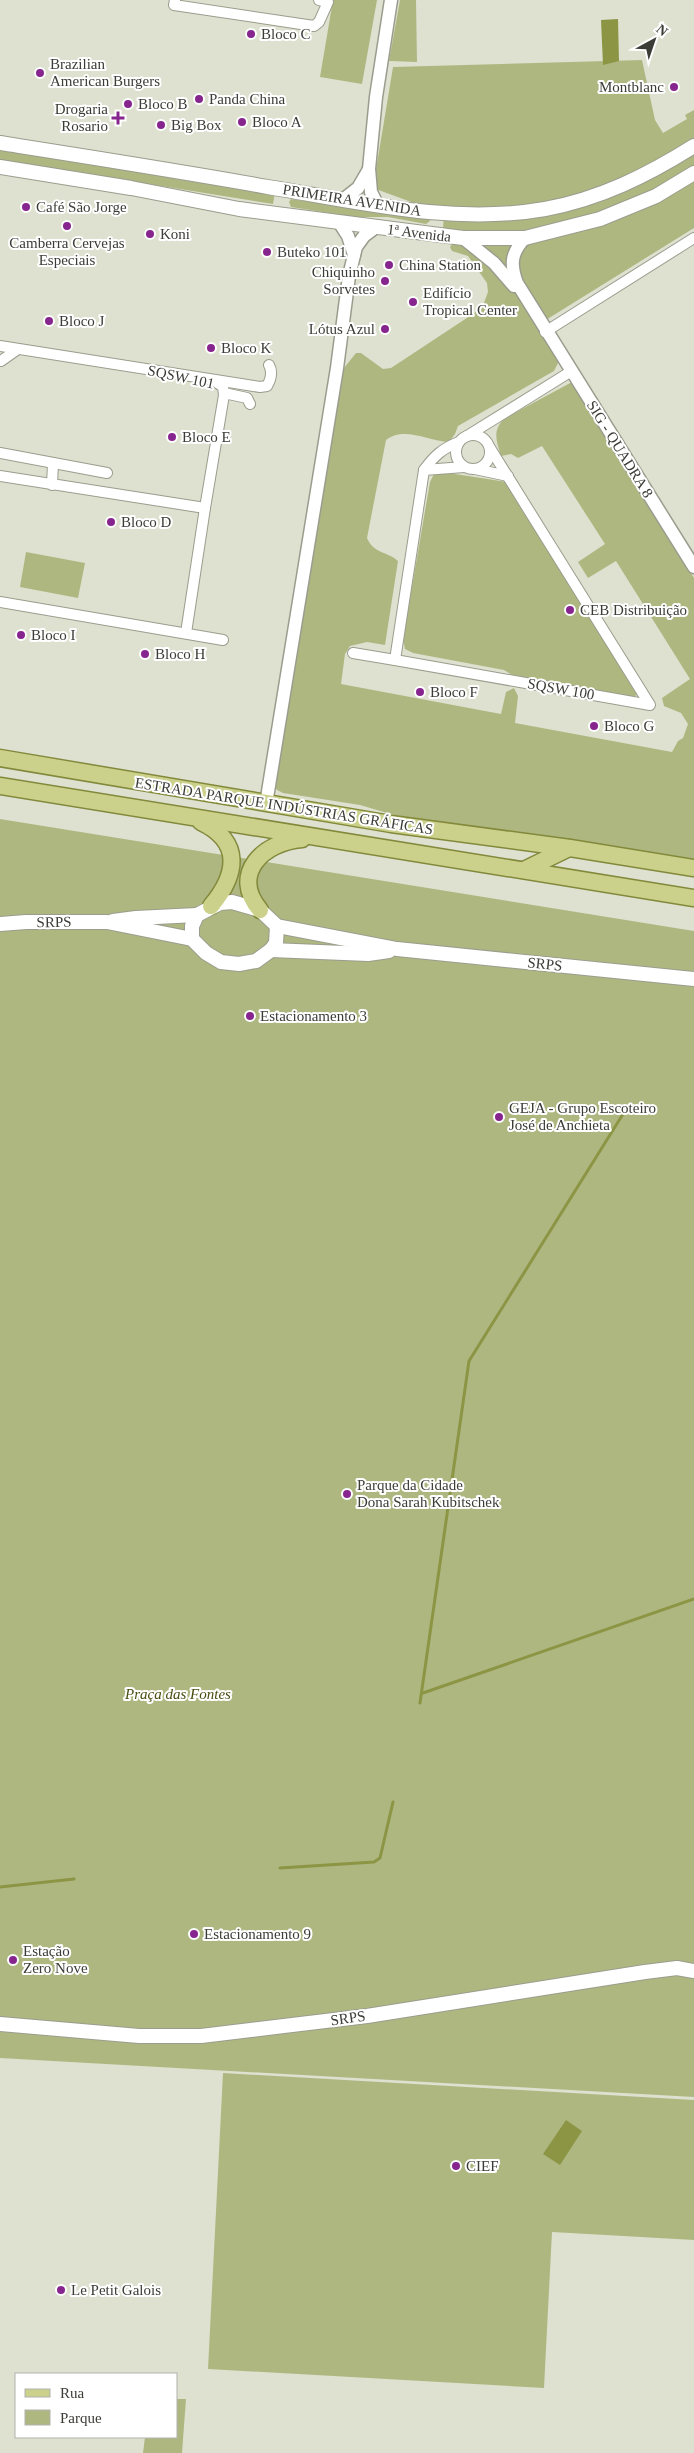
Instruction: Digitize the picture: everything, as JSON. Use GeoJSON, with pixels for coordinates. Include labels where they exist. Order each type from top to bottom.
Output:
{"type":"FeatureCollection","features":[{"type":"Feature","properties":{"kind":"main road","name":"PRIMEIRA AVENIDA"},"geometry":{"type":"LineString","coordinates":[[0,143],[344,199],[462,215],[506,214],[546,209],[589,198],[619,187],[650,172],[694,146]]}},
{"type":"Feature","properties":{"kind":"main road","name":"PRIMEIRA AVENIDA"},"geometry":{"type":"LineString","coordinates":[[0,167],[131,188],[203,203],[376,228]]}},
{"type":"Feature","properties":{"kind":"main road"},"geometry":{"type":"LineString","coordinates":[[463,238],[525,238],[600,218],[656,196],[694,173]]}},
{"type":"Feature","properties":{"kind":"main road"},"geometry":{"type":"LineString","coordinates":[[282,213],[282,199],[290,190]]}},
{"type":"Feature","properties":{"kind":"main road"},"geometry":{"type":"LineString","coordinates":[[425,232],[433,223],[429,212]]}},
{"type":"Feature","properties":{"kind":"main road","name":"1ª Avenida"},"geometry":{"type":"LineString","coordinates":[[376,228],[425,232],[463,238]]}},
{"type":"Feature","properties":{"kind":"main road","name":"ESTRADA PARQUE INDÚSTRIAS GRÁFICAS"},"geometry":{"type":"LineString","coordinates":[[0,758],[391,824],[570,848],[694,868]]}},
{"type":"Feature","properties":{"kind":"main road","name":"ESTRADA PARQUE INDÚSTRIAS GRÁFICAS"},"geometry":{"type":"LineString","coordinates":[[0,786],[694,898]]}},
{"type":"Feature","properties":{"kind":"main road"},"geometry":{"type":"LineString","coordinates":[[183,815],[215,829],[222,835],[231,852],[232,871],[228,882],[192,926],[192,940]]}},
{"type":"Feature","properties":{"kind":"main road"},"geometry":{"type":"LineString","coordinates":[[260,910],[248,893],[248,881],[258,857],[272,846],[292,840],[320,838]]}},
{"type":"Feature","properties":{"kind":"main road"},"geometry":{"type":"LineString","coordinates":[[524,870],[570,848]]}},
{"type":"Feature","properties":{"kind":"main road","name":"SRPS"},"geometry":{"type":"LineString","coordinates":[[0,924],[107,922],[204,911],[232,902],[260,910],[277,926],[397,949],[694,980]]}},
{"type":"Feature","properties":{"kind":"main road","name":"SRPS"},"geometry":{"type":"LineString","coordinates":[[107,922],[192,940],[206,954],[222,962],[239,964],[256,961],[271,950],[368,954],[397,949]]}},
{"type":"Feature","properties":{"kind":"main road"},"geometry":{"type":"LineString","coordinates":[[271,950],[276,943],[277,926]]}},
{"type":"Feature","properties":{"kind":"main road","name":"SRPS"},"geometry":{"type":"LineString","coordinates":[[0,2024],[139,2036],[201,2036],[367,2016],[645,1972],[677,1968],[694,1971]]}},
{"type":"Feature","properties":{"kind":"street"},"geometry":{"type":"LineString","coordinates":[[174,0],[174,5],[314,26],[319,22],[324,1]]}},
{"type":"Feature","properties":{"kind":"street"},"geometry":{"type":"LineString","coordinates":[[377,204],[371,192],[369,169],[376,97],[391,0]]}},
{"type":"Feature","properties":{"kind":"street"},"geometry":{"type":"LineString","coordinates":[[344,199],[358,188],[369,169]]}},
{"type":"Feature","properties":{"kind":"street"},"geometry":{"type":"LineString","coordinates":[[338,222],[348,236],[354,255]]}},
{"type":"Feature","properties":{"kind":"street"},"geometry":{"type":"LineString","coordinates":[[266,804],[354,255],[360,240],[376,228]]}},
{"type":"Feature","properties":{"kind":"street","name":"SIG - QUADRA 8"},"geometry":{"type":"LineString","coordinates":[[463,238],[494,263],[527,302]]}},
{"type":"Feature","properties":{"kind":"street","name":"SIG - QUADRA 8"},"geometry":{"type":"LineString","coordinates":[[525,238],[513,255],[512,262],[517,283],[545,332],[694,567]]}},
{"type":"Feature","properties":{"kind":"street"},"geometry":{"type":"LineString","coordinates":[[545,332],[694,238]]}},
{"type":"Feature","properties":{"kind":"street","name":"SQSW 101"},"geometry":{"type":"LineString","coordinates":[[0,346],[216,382],[223,387],[224,393],[186,633]]}},
{"type":"Feature","properties":{"kind":"street"},"geometry":{"type":"LineString","coordinates":[[0,362],[18,349]]}},
{"type":"Feature","properties":{"kind":"street"},"geometry":{"type":"LineString","coordinates":[[0,356],[0,362]]}},
{"type":"Feature","properties":{"kind":"street"},"geometry":{"type":"LineString","coordinates":[[216,382],[260,387],[267,386],[271,376],[269,365]]}},
{"type":"Feature","properties":{"kind":"street"},"geometry":{"type":"LineString","coordinates":[[353,653],[395,660],[424,470],[432,459],[444,448],[459,442],[570,372]]}},
{"type":"Feature","properties":{"kind":"street"},"geometry":{"type":"LineString","coordinates":[[224,393],[247,398],[250,404]]}},
{"type":"Feature","properties":{"kind":"street"},"geometry":{"type":"LineString","coordinates":[[475,469],[486,464],[490,454],[488,445],[494,419]]}},
{"type":"Feature","properties":{"kind":"street"},"geometry":{"type":"LineString","coordinates":[[468,436],[478,436],[488,445]]}},
{"type":"Feature","properties":{"kind":"street"},"geometry":{"type":"LineString","coordinates":[[459,442],[456,453],[457,458],[464,466]]}},
{"type":"Feature","properties":{"kind":"street","name":"SQSW 100"},"geometry":{"type":"LineString","coordinates":[[395,660],[650,705],[488,445]]}},
{"type":"Feature","properties":{"kind":"street"},"geometry":{"type":"LineString","coordinates":[[0,453],[107,474]]}},
{"type":"Feature","properties":{"kind":"street"},"geometry":{"type":"LineString","coordinates":[[52,485],[53,463]]}},
{"type":"Feature","properties":{"kind":"street"},"geometry":{"type":"LineString","coordinates":[[424,470],[464,466],[508,476]]}},
{"type":"Feature","properties":{"kind":"street"},"geometry":{"type":"LineString","coordinates":[[0,476],[205,508]]}},
{"type":"Feature","properties":{"kind":"street"},"geometry":{"type":"LineString","coordinates":[[0,602],[223,640]]}},
{"type":"Feature","properties":{"kind":"green space"},"geometry":{"type":"Polygon","coordinates":[[[333,0],[377,0],[362,84],[320,77],[333,0]]]}},
{"type":"Feature","properties":{"kind":"green space"},"geometry":{"type":"Polygon","coordinates":[[[400,0],[416,0],[417,62],[389,61],[400,0]]]}},
{"type":"Feature","properties":{"kind":"green space"},"geometry":{"type":"Polygon","coordinates":[[[642,60],[655,120],[663,133],[687,119],[685,115],[694,110],[694,228],[541,323],[482,247],[443,228],[444,214],[373,188],[393,67],[642,60]]]}},
{"type":"Feature","properties":{"kind":"green space"},"geometry":{"type":"Polygon","coordinates":[[[0,147],[275,192],[273,204],[0,160],[0,147]]]}},
{"type":"Feature","properties":{"kind":"green space"},"geometry":{"type":"Polygon","coordinates":[[[291,199],[429,218],[430,221],[426,224],[388,217],[355,217],[291,207],[289,202],[291,199]]]}},
{"type":"Feature","properties":{"kind":"green space"},"geometry":{"type":"Polygon","coordinates":[[[453,243],[469,247],[485,257],[500,272],[528,309],[559,361],[554,371],[458,426],[449,442],[408,434],[400,434],[386,440],[367,538],[377,550],[398,561],[385,645],[367,642],[350,646],[345,654],[341,684],[501,714],[506,692],[514,688],[518,696],[515,723],[672,752],[678,741],[683,738],[688,724],[681,713],[664,706],[662,698],[690,679],[616,561],[588,578],[578,562],[605,544],[542,446],[518,458],[511,454],[501,456],[499,450],[496,436],[498,427],[505,418],[572,382],[694,578],[694,862],[394,815],[360,805],[283,793],[277,790],[273,784],[340,373],[356,353],[361,353],[383,369],[391,368],[482,308],[488,292],[487,283],[468,256],[452,251],[450,247],[453,243]]]}},
{"type":"Feature","properties":{"kind":"green space"},"geometry":{"type":"Polygon","coordinates":[[[442,472],[507,482],[637,691],[637,695],[630,698],[517,678],[504,670],[413,653],[405,649],[403,639],[430,482],[434,474],[442,472]]]}},
{"type":"Feature","properties":{"kind":"green space"},"geometry":{"type":"Polygon","coordinates":[[[26,552],[85,563],[78,598],[20,587],[26,552]]]}},
{"type":"Feature","properties":{"kind":"green space","name":"Parque da Cidade Dona Sarah Kubitschek"},"geometry":{"type":"Polygon","coordinates":[[[0,819],[694,931],[694,2097],[0,2058],[0,819]]]}},
{"type":"Feature","properties":{"kind":"green space","name":"CIEF"},"geometry":{"type":"Polygon","coordinates":[[[223,2073],[694,2100],[694,2240],[552,2232],[544,2388],[208,2369],[223,2073]]]}},
{"type":"Feature","properties":{"kind":"green space"},"geometry":{"type":"Polygon","coordinates":[[[178,2399],[186,2399],[182,2453],[143,2453],[145,2438],[178,2438],[178,2399]]]}},
{"type":"Feature","properties":{"kind":"shaded area"},"geometry":{"type":"Polygon","coordinates":[[[618,19],[619,61],[603,65],[601,20],[618,19]]]}},
{"type":"Feature","properties":{"kind":"shaded area"},"geometry":{"type":"Polygon","coordinates":[[[566,2120],[582,2131],[560,2165],[543,2154],[566,2120]]]}},
{"type":"Feature","properties":{"kind":"waterway"},"geometry":{"type":"LineString","coordinates":[[420,1703],[469,1361],[628,1106]]}},
{"type":"Feature","properties":{"kind":"waterway"},"geometry":{"type":"LineString","coordinates":[[423,1693],[694,1599]]}},
{"type":"Feature","properties":{"kind":"waterway"},"geometry":{"type":"LineString","coordinates":[[280,1868],[374,1862],[380,1858],[393,1802]]}},
{"type":"Feature","properties":{"kind":"waterway"},"geometry":{"type":"LineString","coordinates":[[0,1887],[74,1879]]}},
{"type":"Feature","properties":{"kind":"place","name":"Bloco C"},"geometry":{"type":"Point","coordinates":[251,34]}},
{"type":"Feature","properties":{"kind":"place","name":"Brazilian American Burgers"},"geometry":{"type":"Point","coordinates":[40,73]}},
{"type":"Feature","properties":{"kind":"place","name":"Montblanc"},"geometry":{"type":"Point","coordinates":[674,87]}},
{"type":"Feature","properties":{"kind":"place","name":"Panda China"},"geometry":{"type":"Point","coordinates":[199,99]}},
{"type":"Feature","properties":{"kind":"place","name":"Bloco B"},"geometry":{"type":"Point","coordinates":[128,104]}},
{"type":"Feature","properties":{"kind":"place","name":"Drogaria Rosario"},"geometry":{"type":"Point","coordinates":[118,118]}},
{"type":"Feature","properties":{"kind":"place","name":"Bloco A"},"geometry":{"type":"Point","coordinates":[242,122]}},
{"type":"Feature","properties":{"kind":"place","name":"Big Box"},"geometry":{"type":"Point","coordinates":[161,125]}},
{"type":"Feature","properties":{"kind":"place","name":"Café São Jorge"},"geometry":{"type":"Point","coordinates":[26,207]}},
{"type":"Feature","properties":{"kind":"place","name":"Camberra Cervejas Especiais"},"geometry":{"type":"Point","coordinates":[67,226]}},
{"type":"Feature","properties":{"kind":"place","name":"Koni"},"geometry":{"type":"Point","coordinates":[150,234]}},
{"type":"Feature","properties":{"kind":"place","name":"Buteko 101"},"geometry":{"type":"Point","coordinates":[267,252]}},
{"type":"Feature","properties":{"kind":"place","name":"China Station"},"geometry":{"type":"Point","coordinates":[389,265]}},
{"type":"Feature","properties":{"kind":"place","name":"Chiquinho Sorvetes"},"geometry":{"type":"Point","coordinates":[385,281]}},
{"type":"Feature","properties":{"kind":"place","name":"Edifício Tropical Center"},"geometry":{"type":"Point","coordinates":[413,302]}},
{"type":"Feature","properties":{"kind":"place","name":"Bloco J"},"geometry":{"type":"Point","coordinates":[49,321]}},
{"type":"Feature","properties":{"kind":"place","name":"Lótus Azul"},"geometry":{"type":"Point","coordinates":[385,329]}},
{"type":"Feature","properties":{"kind":"place","name":"Bloco K"},"geometry":{"type":"Point","coordinates":[211,348]}},
{"type":"Feature","properties":{"kind":"place","name":"Bloco E"},"geometry":{"type":"Point","coordinates":[172,437]}},
{"type":"Feature","properties":{"kind":"place","name":"Bloco D"},"geometry":{"type":"Point","coordinates":[111,522]}},
{"type":"Feature","properties":{"kind":"place","name":"CEB Distribuição"},"geometry":{"type":"Point","coordinates":[570,610]}},
{"type":"Feature","properties":{"kind":"place","name":"Bloco I"},"geometry":{"type":"Point","coordinates":[21,635]}},
{"type":"Feature","properties":{"kind":"place","name":"Bloco H"},"geometry":{"type":"Point","coordinates":[145,654]}},
{"type":"Feature","properties":{"kind":"place","name":"Bloco F"},"geometry":{"type":"Point","coordinates":[420,692]}},
{"type":"Feature","properties":{"kind":"place","name":"Bloco G"},"geometry":{"type":"Point","coordinates":[594,726]}},
{"type":"Feature","properties":{"kind":"place","name":"Estacionamento 3"},"geometry":{"type":"Point","coordinates":[250,1016]}},
{"type":"Feature","properties":{"kind":"place","name":"GEJA - Grupo Escoteiro José de Anchieta"},"geometry":{"type":"Point","coordinates":[499,1117]}},
{"type":"Feature","properties":{"kind":"place","name":"Parque da Cidade Dona Sarah Kubitschek"},"geometry":{"type":"Point","coordinates":[347,1494]}},
{"type":"Feature","properties":{"kind":"place","name":"Estacionamento 9"},"geometry":{"type":"Point","coordinates":[194,1934]}},
{"type":"Feature","properties":{"kind":"place","name":"Estação Zero Nove"},"geometry":{"type":"Point","coordinates":[13,1960]}},
{"type":"Feature","properties":{"kind":"place","name":"CIEF"},"geometry":{"type":"Point","coordinates":[456,2166]}},
{"type":"Feature","properties":{"kind":"place","name":"Le Petit Galois"},"geometry":{"type":"Point","coordinates":[61,2290]}},
{"type":"Feature","properties":{"kind":"park label","name":"Praça das Fontes"},"geometry":{"type":"Point","coordinates":[178,1694]}}]}
